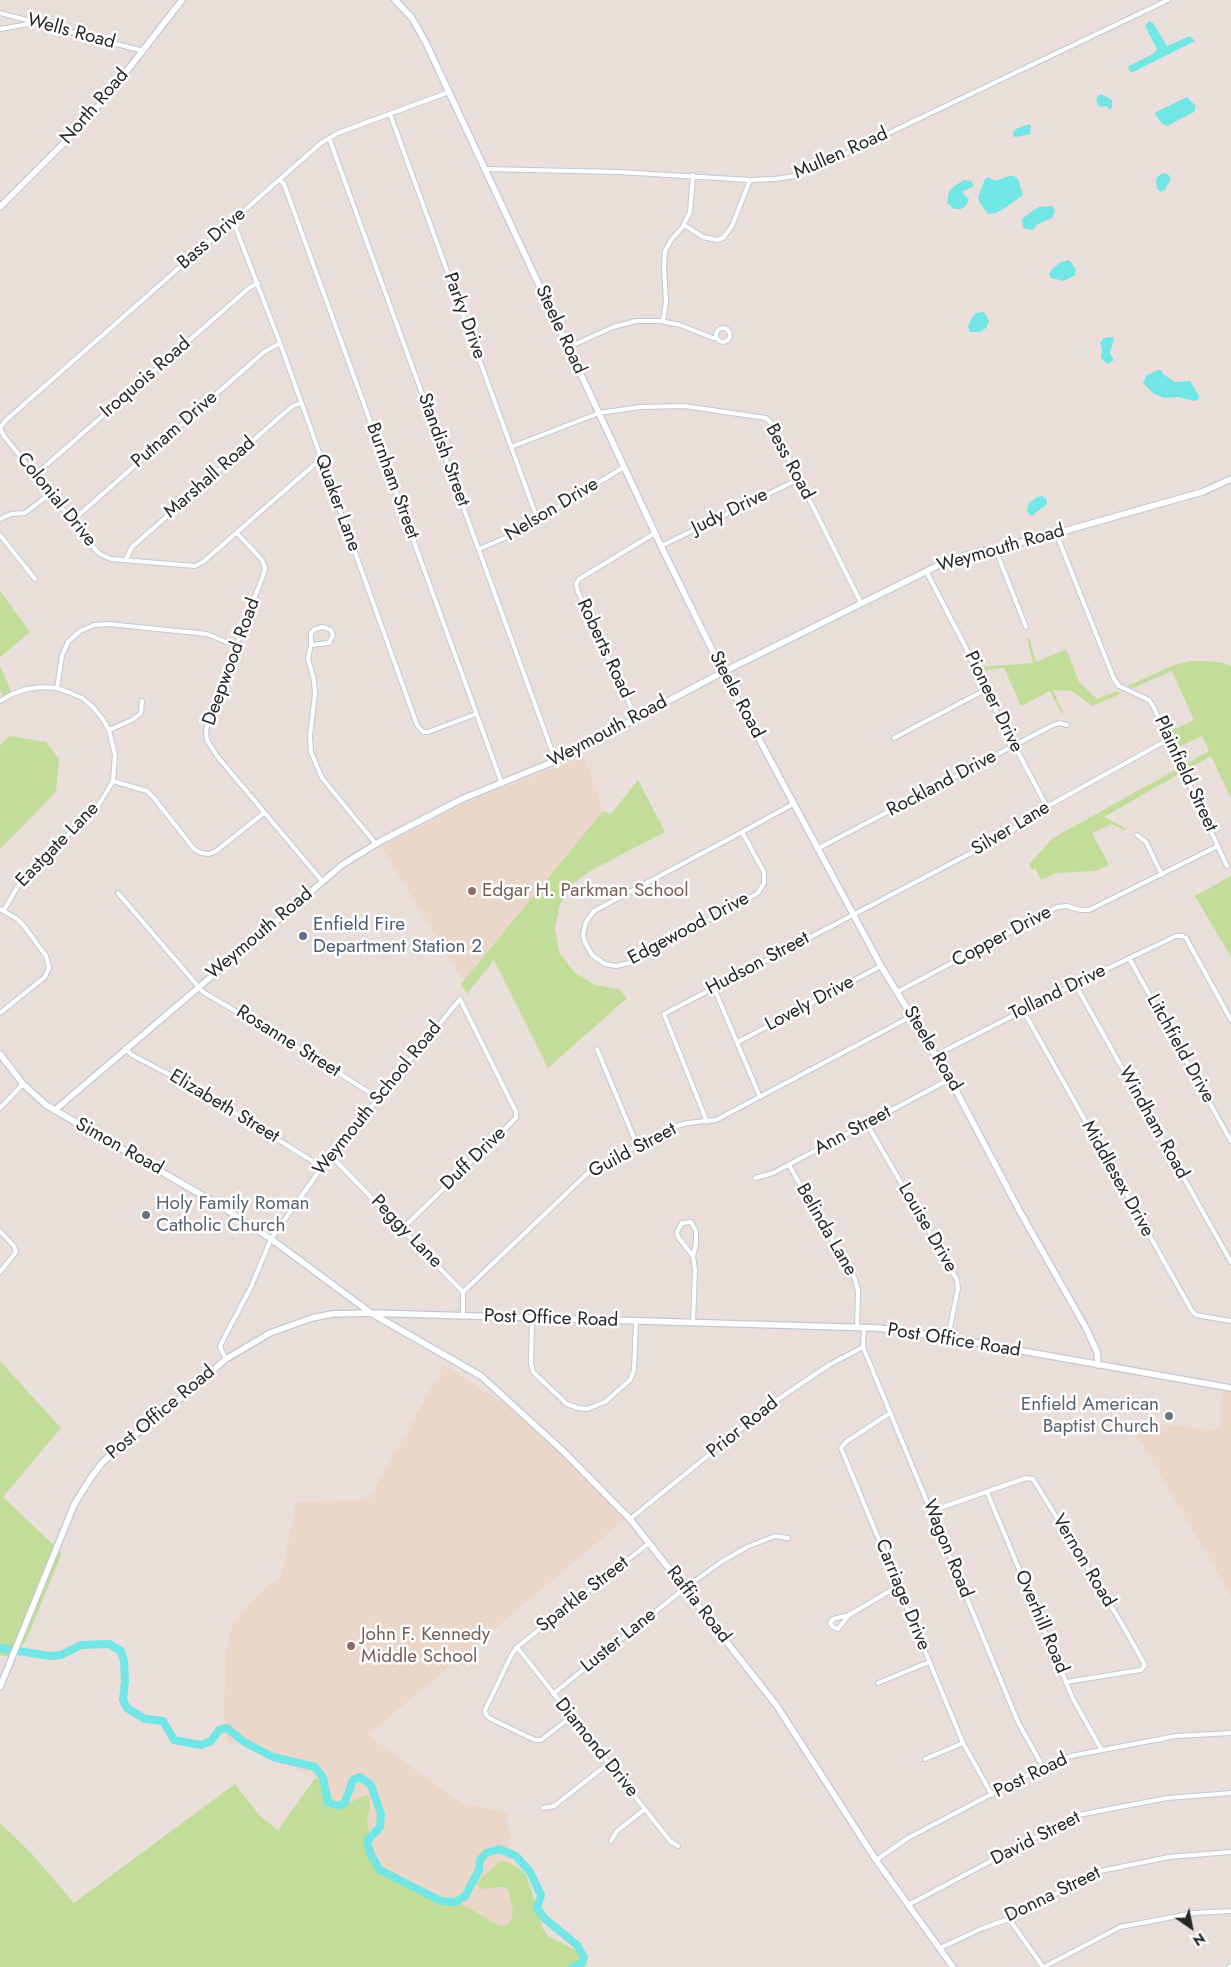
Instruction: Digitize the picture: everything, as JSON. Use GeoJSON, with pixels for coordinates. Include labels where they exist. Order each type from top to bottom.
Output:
{"type":"FeatureCollection","features":[{"type":"Feature","properties":{"kind":"street","name":"North Road"},"geometry":{"type":"LineString","coordinates":[[0,206],[66,141],[109,94],[182,0]]}},
{"type":"Feature","properties":{"kind":"street","name":"Steele Road"},"geometry":{"type":"LineString","coordinates":[[395,0],[404,8],[420,30],[655,534],[723,672],[881,966],[936,1054],[1019,1210],[1094,1343],[1098,1355],[1098,1365]]}},
{"type":"Feature","properties":{"kind":"street","name":"Mullen Road"},"geometry":{"type":"LineString","coordinates":[[485,169],[693,175],[750,180],[784,178],[812,169],[1168,0]]}},
{"type":"Feature","properties":{"kind":"street","name":"Wells Road"},"geometry":{"type":"LineString","coordinates":[[0,13],[143,51]]}},
{"type":"Feature","properties":{"kind":"street"},"geometry":{"type":"LineString","coordinates":[[0,29],[36,23]]}},
{"type":"Feature","properties":{"kind":"street","name":"Bass Drive"},"geometry":{"type":"LineString","coordinates":[[0,428],[4,421],[329,138],[449,92]]}},
{"type":"Feature","properties":{"kind":"street","name":"Parky Drive"},"geometry":{"type":"LineString","coordinates":[[390,114],[537,518]]}},
{"type":"Feature","properties":{"kind":"street","name":"Standish Street"},"geometry":{"type":"LineString","coordinates":[[329,138],[556,762]]}},
{"type":"Feature","properties":{"kind":"street"},"geometry":{"type":"LineString","coordinates":[[663,321],[666,302],[665,251],[671,240],[684,225],[690,212],[693,175]]}},
{"type":"Feature","properties":{"kind":"street","name":"Burnham Street"},"geometry":{"type":"LineString","coordinates":[[280,180],[284,184],[502,784]]}},
{"type":"Feature","properties":{"kind":"street"},"geometry":{"type":"LineString","coordinates":[[684,225],[703,237],[717,240],[723,238],[732,226],[750,180]]}},
{"type":"Feature","properties":{"kind":"street","name":"Quaker Lane"},"geometry":{"type":"LineString","coordinates":[[233,221],[280,343],[417,726],[423,732],[428,732],[476,714]]}},
{"type":"Feature","properties":{"kind":"street","name":"Iroquois Road"},"geometry":{"type":"LineString","coordinates":[[35,475],[249,288],[258,283]]}},
{"type":"Feature","properties":{"kind":"street"},"geometry":{"type":"LineString","coordinates":[[568,347],[626,323],[636,321],[663,321],[717,338]]}},
{"type":"Feature","properties":{"kind":"street","name":"Putnam Drive"},"geometry":{"type":"LineString","coordinates":[[73,520],[264,352],[280,343]]}},
{"type":"Feature","properties":{"kind":"street","name":"Marshall Road"},"geometry":{"type":"LineString","coordinates":[[126,559],[132,547],[282,415],[293,406],[301,403]]}},
{"type":"Feature","properties":{"kind":"street","name":"Bess Road"},"geometry":{"type":"LineString","coordinates":[[599,414],[640,407],[684,406],[766,418],[771,423],[861,603]]}},
{"type":"Feature","properties":{"kind":"street"},"geometry":{"type":"LineString","coordinates":[[511,447],[599,414]]}},
{"type":"Feature","properties":{"kind":"street","name":"Colonial Drive"},"geometry":{"type":"LineString","coordinates":[[0,428],[4,436],[100,554],[111,559],[195,566],[203,562],[315,464],[322,460]]}},
{"type":"Feature","properties":{"kind":"street","name":"Nelson Drive"},"geometry":{"type":"LineString","coordinates":[[479,549],[501,540],[624,467]]}},
{"type":"Feature","properties":{"kind":"street","name":"Judy Drive"},"geometry":{"type":"LineString","coordinates":[[661,546],[798,478]]}},
{"type":"Feature","properties":{"kind":"street","name":"Weymouth Road"},"geometry":{"type":"LineString","coordinates":[[55,1110],[322,881],[342,865],[376,844],[462,799],[577,752],[723,672],[926,571],[967,554],[1056,533],[1170,502],[1202,492],[1231,479]]}},
{"type":"Feature","properties":{"kind":"street"},"geometry":{"type":"LineString","coordinates":[[0,520],[11,514],[25,513],[51,493]]}},
{"type":"Feature","properties":{"kind":"street","name":"Deepwood Road"},"geometry":{"type":"LineString","coordinates":[[237,533],[256,552],[265,568],[208,719],[207,740],[217,756],[322,881]]}},
{"type":"Feature","properties":{"kind":"street","name":"Plainfield Street"},"geometry":{"type":"LineString","coordinates":[[1056,533],[1114,679],[1126,690],[1149,700],[1169,739],[1227,866]]}},
{"type":"Feature","properties":{"kind":"street","name":"Roberts Road"},"geometry":{"type":"LineString","coordinates":[[636,718],[576,584],[580,579],[655,534]]}},
{"type":"Feature","properties":{"kind":"street"},"geometry":{"type":"LineString","coordinates":[[0,535],[35,579]]}},
{"type":"Feature","properties":{"kind":"street"},"geometry":{"type":"LineString","coordinates":[[995,548],[1026,627]]}},
{"type":"Feature","properties":{"kind":"street","name":"Pioneer Drive"},"geometry":{"type":"LineString","coordinates":[[926,571],[1046,807]]}},
{"type":"Feature","properties":{"kind":"street"},"geometry":{"type":"LineString","coordinates":[[57,688],[62,656],[68,642],[80,631],[94,625],[108,624],[207,634],[236,646]]}},
{"type":"Feature","properties":{"kind":"street"},"geometry":{"type":"LineString","coordinates":[[310,645],[330,643],[333,635],[331,630],[323,627],[315,629],[311,633],[308,659],[314,680],[315,694],[310,736],[311,752],[316,769],[376,844]]}},
{"type":"Feature","properties":{"kind":"street","name":"Eastgate Lane"},"geometry":{"type":"LineString","coordinates":[[0,700],[12,694],[42,686],[57,688],[82,698],[92,706],[108,730],[114,755],[112,781],[98,806],[22,878],[2,909]]}},
{"type":"Feature","properties":{"kind":"street"},"geometry":{"type":"LineString","coordinates":[[894,738],[985,690]]}},
{"type":"Feature","properties":{"kind":"street"},"geometry":{"type":"LineString","coordinates":[[108,730],[132,720],[141,713],[142,701]]}},
{"type":"Feature","properties":{"kind":"street","name":"Rockland Drive"},"geometry":{"type":"LineString","coordinates":[[817,849],[1059,722],[1067,725]]}},
{"type":"Feature","properties":{"kind":"street","name":"Silver Lane"},"geometry":{"type":"LineString","coordinates":[[853,914],[857,914],[1011,832],[1023,820],[1169,739]]}},
{"type":"Feature","properties":{"kind":"street"},"geometry":{"type":"LineString","coordinates":[[112,781],[146,791],[154,798],[194,849],[201,853],[209,854],[216,851],[264,813]]}},
{"type":"Feature","properties":{"kind":"street","name":"Edgewood Drive"},"geometry":{"type":"LineString","coordinates":[[742,832],[764,872],[764,883],[758,893],[629,962],[616,966],[605,964],[592,955],[583,935],[586,922],[594,911],[793,804]]}},
{"type":"Feature","properties":{"kind":"street"},"geometry":{"type":"LineString","coordinates":[[1137,835],[1146,842],[1162,875]]}},
{"type":"Feature","properties":{"kind":"street","name":"Copper Drive"},"geometry":{"type":"LineString","coordinates":[[897,992],[1057,907],[1067,906],[1088,910],[1218,846]]}},
{"type":"Feature","properties":{"kind":"street","name":"Rosanne Street"},"geometry":{"type":"LineString","coordinates":[[118,893],[203,992],[378,1098]]}},
{"type":"Feature","properties":{"kind":"street"},"geometry":{"type":"LineString","coordinates":[[0,1013],[44,977],[49,967],[46,956],[30,933],[17,919],[2,909]]}},
{"type":"Feature","properties":{"kind":"street","name":"Hudson Street"},"geometry":{"type":"LineString","coordinates":[[707,1122],[664,1014],[853,914]]}},
{"type":"Feature","properties":{"kind":"street","name":"Tolland Drive"},"geometry":{"type":"LineString","coordinates":[[936,1054],[1176,936],[1186,938],[1231,1020]]}},
{"type":"Feature","properties":{"kind":"street","name":"Litchfield Drive"},"geometry":{"type":"LineString","coordinates":[[1129,958],[1231,1141]]}},
{"type":"Feature","properties":{"kind":"street","name":"Lovely Drive"},"geometry":{"type":"LineString","coordinates":[[738,1042],[881,966]]}},
{"type":"Feature","properties":{"kind":"street","name":"Windham Road"},"geometry":{"type":"LineString","coordinates":[[1075,984],[1231,1262]]}},
{"type":"Feature","properties":{"kind":"street"},"geometry":{"type":"LineString","coordinates":[[714,988],[760,1097]]}},
{"type":"Feature","properties":{"kind":"street","name":"Weymouth School Road"},"geometry":{"type":"LineString","coordinates":[[226,1359],[221,1351],[222,1342],[251,1287],[271,1239],[322,1167],[460,999]]}},
{"type":"Feature","properties":{"kind":"street","name":"Duff Drive"},"geometry":{"type":"LineString","coordinates":[[402,1229],[516,1118],[516,1112],[460,999]]}},
{"type":"Feature","properties":{"kind":"street","name":"Middlesex Drive"},"geometry":{"type":"LineString","coordinates":[[1023,1010],[1192,1311],[1196,1315],[1231,1322]]}},
{"type":"Feature","properties":{"kind":"street","name":"Guild Street"},"geometry":{"type":"LineString","coordinates":[[463,1292],[591,1170],[673,1127],[687,1123],[716,1120],[912,1016]]}},
{"type":"Feature","properties":{"kind":"street","name":"Elizabeth Street"},"geometry":{"type":"LineString","coordinates":[[125,1048],[132,1055],[193,1087],[322,1167]]}},
{"type":"Feature","properties":{"kind":"street"},"geometry":{"type":"LineString","coordinates":[[597,1049],[637,1145]]}},
{"type":"Feature","properties":{"kind":"street","name":"Simon Road"},"geometry":{"type":"LineString","coordinates":[[0,1054],[23,1084],[34,1095],[55,1110],[194,1189],[271,1239],[371,1313]]}},
{"type":"Feature","properties":{"kind":"street","name":"Ann Street"},"geometry":{"type":"LineString","coordinates":[[755,1178],[772,1173],[868,1124],[950,1079]]}},
{"type":"Feature","properties":{"kind":"street"},"geometry":{"type":"LineString","coordinates":[[0,1108],[23,1084]]}},
{"type":"Feature","properties":{"kind":"street","name":"Louise Drive"},"geometry":{"type":"LineString","coordinates":[[868,1124],[957,1280],[958,1288],[948,1338]]}},
{"type":"Feature","properties":{"kind":"street","name":"Peggy Lane"},"geometry":{"type":"LineString","coordinates":[[331,1156],[463,1292]]}},
{"type":"Feature","properties":{"kind":"street","name":"Belinda Lane"},"geometry":{"type":"LineString","coordinates":[[789,1164],[855,1279],[858,1291],[856,1328]]}},
{"type":"Feature","properties":{"kind":"street"},"geometry":{"type":"LineString","coordinates":[[693,1256],[678,1238],[677,1228],[682,1223],[691,1222],[696,1231],[696,1244],[693,1256],[695,1270],[693,1323]]}},
{"type":"Feature","properties":{"kind":"street"},"geometry":{"type":"LineString","coordinates":[[0,1231],[14,1246],[16,1252],[0,1272]]}},
{"type":"Feature","properties":{"kind":"street"},"geometry":{"type":"LineString","coordinates":[[463,1292],[463,1316]]}},
{"type":"Feature","properties":{"kind":"street","name":"Post Office Road"},"geometry":{"type":"LineString","coordinates":[[0,1687],[67,1520],[78,1497],[90,1479],[118,1448],[226,1359],[260,1338],[295,1323],[332,1314],[371,1313],[897,1330],[1231,1388]]}},
{"type":"Feature","properties":{"kind":"street","name":"Raffia Road"},"geometry":{"type":"LineString","coordinates":[[371,1313],[466,1367],[498,1389],[595,1482],[630,1519],[777,1706],[876,1860],[954,1967]]}},
{"type":"Feature","properties":{"kind":"street"},"geometry":{"type":"LineString","coordinates":[[532,1318],[531,1364],[533,1372],[567,1404],[587,1409],[605,1402],[630,1380],[634,1370],[636,1322]]}},
{"type":"Feature","properties":{"kind":"street","name":"Wagon Road"},"geometry":{"type":"LineString","coordinates":[[864,1328],[863,1347],[1018,1722],[1043,1767]]}},
{"type":"Feature","properties":{"kind":"street","name":"Prior Road"},"geometry":{"type":"LineString","coordinates":[[630,1519],[774,1402],[829,1365],[863,1347]]}},
{"type":"Feature","properties":{"kind":"street","name":"Carriage Drive"},"geometry":{"type":"LineString","coordinates":[[890,1413],[846,1442],[841,1448],[963,1743],[992,1795]]}},
{"type":"Feature","properties":{"kind":"street","name":"Vernon Road"},"geometry":{"type":"LineString","coordinates":[[931,1511],[1026,1478],[1033,1479],[1145,1665],[1141,1670],[1066,1682]]}},
{"type":"Feature","properties":{"kind":"street","name":"Overhill Road"},"geometry":{"type":"LineString","coordinates":[[987,1492],[1073,1699],[1101,1749]]}},
{"type":"Feature","properties":{"kind":"street","name":"Luster Lane"},"geometry":{"type":"LineString","coordinates":[[553,1694],[685,1588],[721,1562],[747,1547],[775,1536],[788,1538]]}},
{"type":"Feature","properties":{"kind":"street","name":"Sparkle Street"},"geometry":{"type":"LineString","coordinates":[[517,1647],[649,1543]]}},
{"type":"Feature","properties":{"kind":"street"},"geometry":{"type":"LineString","coordinates":[[849,1615],[838,1629],[830,1623],[833,1619],[849,1615],[898,1586]]}},
{"type":"Feature","properties":{"kind":"street"},"geometry":{"type":"LineString","coordinates":[[517,1647],[485,1710],[486,1715],[535,1740],[542,1740],[572,1717]]}},
{"type":"Feature","properties":{"kind":"street","name":"Diamond Drive"},"geometry":{"type":"LineString","coordinates":[[517,1647],[670,1842],[678,1846]]}},
{"type":"Feature","properties":{"kind":"street"},"geometry":{"type":"LineString","coordinates":[[878,1682],[929,1662]]}},
{"type":"Feature","properties":{"kind":"street","name":"Post Road"},"geometry":{"type":"LineString","coordinates":[[876,1860],[908,1838],[1043,1767],[1071,1756],[1176,1736],[1231,1733]]}},
{"type":"Feature","properties":{"kind":"street"},"geometry":{"type":"LineString","coordinates":[[925,1759],[963,1743]]}},
{"type":"Feature","properties":{"kind":"street"},"geometry":{"type":"LineString","coordinates":[[543,1808],[554,1806],[609,1763]]}},
{"type":"Feature","properties":{"kind":"street","name":"David Street"},"geometry":{"type":"LineString","coordinates":[[908,1905],[1078,1816],[1167,1798],[1231,1793]]}},
{"type":"Feature","properties":{"kind":"street"},"geometry":{"type":"LineString","coordinates":[[611,1841],[617,1831],[645,1809]]}},
{"type":"Feature","properties":{"kind":"street","name":"Donna Street"},"geometry":{"type":"LineString","coordinates":[[940,1948],[983,1928],[1009,1919],[1096,1872],[1169,1857],[1231,1852]]}},
{"type":"Feature","properties":{"kind":"street"},"geometry":{"type":"LineString","coordinates":[[1009,1919],[1044,1967],[1120,1927],[1194,1913],[1231,1911]]}},
{"type":"Feature","properties":{"kind":"shaded area","name":"Edgar H. Parkman School"},"geometry":{"type":"Polygon","coordinates":[[[584,756],[603,811],[463,981],[381,846],[465,803],[584,756]]]}},
{"type":"Feature","properties":{"kind":"shaded area","name":"John F. Kennedy Middle School"},"geometry":{"type":"Polygon","coordinates":[[[444,1365],[512,1408],[629,1516],[368,1735],[461,1803],[507,1813],[512,1864],[508,1862],[483,1889],[508,1888],[513,1912],[511,1920],[507,1925],[499,1926],[457,1901],[414,1889],[395,1880],[372,1862],[367,1856],[367,1849],[371,1842],[367,1820],[370,1798],[366,1795],[342,1806],[335,1804],[329,1791],[321,1781],[300,1772],[289,1763],[260,1753],[243,1742],[238,1741],[229,1746],[223,1729],[226,1656],[229,1635],[234,1622],[258,1594],[282,1575],[296,1502],[369,1499],[444,1365]]]}},
{"type":"Feature","properties":{"kind":"shaded area"},"geometry":{"type":"Polygon","coordinates":[[[1222,1386],[1231,1387],[1231,1596],[1129,1421],[1219,1430],[1222,1386]]]}},
{"type":"Feature","properties":{"kind":"green space"},"geometry":{"type":"Polygon","coordinates":[[[0,591],[30,632],[0,657],[0,591]]]}},
{"type":"Feature","properties":{"kind":"green space"},"geometry":{"type":"Polygon","coordinates":[[[1027,638],[1029,638],[1036,662],[1066,649],[1079,682],[1097,699],[1117,691],[1121,694],[1092,706],[1072,691],[1053,690],[1062,714],[1050,691],[1021,706],[1004,668],[981,671],[979,667],[1033,663],[1027,638]]]}},
{"type":"Feature","properties":{"kind":"green space"},"geometry":{"type":"Polygon","coordinates":[[[1191,661],[1223,663],[1231,666],[1231,798],[1211,756],[1188,769],[1186,764],[1209,751],[1202,736],[1178,747],[1171,731],[1194,720],[1172,671],[1133,688],[1127,686],[1174,665],[1191,661]]]}},
{"type":"Feature","properties":{"kind":"green space"},"geometry":{"type":"Polygon","coordinates":[[[0,666],[13,696],[4,700],[0,689],[0,666]]]}},
{"type":"Feature","properties":{"kind":"green space"},"geometry":{"type":"Polygon","coordinates":[[[10,736],[46,742],[59,759],[56,792],[0,849],[0,745],[10,736]]]}},
{"type":"Feature","properties":{"kind":"green space"},"geometry":{"type":"Polygon","coordinates":[[[1177,769],[1179,774],[1104,817],[1125,828],[1124,830],[1112,824],[1092,833],[1109,865],[1095,871],[1057,873],[1041,880],[1035,868],[1032,870],[1029,864],[1053,838],[1177,769]]]}},
{"type":"Feature","properties":{"kind":"green space"},"geometry":{"type":"Polygon","coordinates":[[[638,780],[665,832],[590,871],[574,883],[560,904],[555,928],[559,952],[574,972],[595,985],[619,989],[627,998],[548,1068],[494,960],[467,994],[461,984],[603,811],[611,814],[638,780]]]}},
{"type":"Feature","properties":{"kind":"green space"},"geometry":{"type":"Polygon","coordinates":[[[1231,876],[1231,957],[1195,896],[1231,876]]]}},
{"type":"Feature","properties":{"kind":"green space"},"geometry":{"type":"Polygon","coordinates":[[[0,1361],[61,1428],[3,1497],[62,1553],[26,1641],[9,1656],[0,1655],[0,1361]]]}},
{"type":"Feature","properties":{"kind":"green space"},"geometry":{"type":"Polygon","coordinates":[[[315,1778],[321,1781],[336,1804],[342,1806],[366,1795],[370,1798],[367,1820],[371,1842],[367,1849],[367,1857],[395,1880],[414,1889],[457,1901],[500,1926],[507,1925],[511,1920],[513,1912],[508,1889],[503,1887],[483,1889],[477,1885],[479,1880],[501,1861],[508,1862],[523,1871],[527,1877],[543,1929],[548,1936],[579,1952],[585,1958],[587,1964],[584,1967],[0,1967],[0,1823],[32,1854],[74,1903],[235,1784],[260,1816],[278,1830],[315,1778]]]}},
{"type":"Feature","properties":{"kind":"water"},"geometry":{"type":"Polygon","coordinates":[[[1149,21],[1153,23],[1167,46],[1190,36],[1195,41],[1131,73],[1128,68],[1129,66],[1153,54],[1157,49],[1145,26],[1149,21]]]}},
{"type":"Feature","properties":{"kind":"water"},"geometry":{"type":"Polygon","coordinates":[[[1101,94],[1112,100],[1110,110],[1106,106],[1100,107],[1098,105],[1096,98],[1101,94]]]}},
{"type":"Feature","properties":{"kind":"water"},"geometry":{"type":"Polygon","coordinates":[[[1187,97],[1196,106],[1194,112],[1167,126],[1162,124],[1155,114],[1156,112],[1187,97]]]}},
{"type":"Feature","properties":{"kind":"water"},"geometry":{"type":"Polygon","coordinates":[[[1029,124],[1031,126],[1030,134],[1014,137],[1013,132],[1016,129],[1029,124]]]}},
{"type":"Feature","properties":{"kind":"water"},"geometry":{"type":"Polygon","coordinates":[[[1163,173],[1168,174],[1171,179],[1165,190],[1161,192],[1157,189],[1156,181],[1157,177],[1163,173]]]}},
{"type":"Feature","properties":{"kind":"water"},"geometry":{"type":"Polygon","coordinates":[[[1014,176],[1018,179],[1023,195],[996,213],[988,214],[978,197],[985,179],[989,177],[995,181],[1014,176]]]}},
{"type":"Feature","properties":{"kind":"water"},"geometry":{"type":"Polygon","coordinates":[[[964,180],[971,181],[974,186],[962,192],[969,199],[966,205],[961,209],[954,209],[947,203],[949,192],[964,180]]]}},
{"type":"Feature","properties":{"kind":"water"},"geometry":{"type":"Polygon","coordinates":[[[1052,206],[1055,211],[1052,218],[1038,224],[1032,230],[1023,228],[1022,219],[1032,211],[1039,207],[1052,206]]]}},
{"type":"Feature","properties":{"kind":"water"},"geometry":{"type":"Polygon","coordinates":[[[1069,260],[1076,269],[1075,275],[1064,281],[1051,278],[1049,274],[1053,268],[1061,262],[1069,260]]]}},
{"type":"Feature","properties":{"kind":"water"},"geometry":{"type":"Polygon","coordinates":[[[984,312],[989,321],[986,328],[980,332],[970,332],[968,327],[972,317],[976,313],[984,312]]]}},
{"type":"Feature","properties":{"kind":"water"},"geometry":{"type":"Polygon","coordinates":[[[1114,338],[1110,353],[1114,360],[1108,364],[1101,358],[1102,348],[1100,343],[1103,339],[1114,338]]]}},
{"type":"Feature","properties":{"kind":"water"},"geometry":{"type":"Polygon","coordinates":[[[1161,370],[1163,374],[1175,382],[1190,381],[1199,399],[1194,401],[1178,397],[1165,398],[1154,394],[1143,383],[1146,376],[1161,370]]]}},
{"type":"Feature","properties":{"kind":"water"},"geometry":{"type":"Polygon","coordinates":[[[1043,496],[1047,500],[1047,504],[1033,515],[1030,515],[1027,511],[1029,503],[1037,497],[1043,496]]]}},
{"type":"Feature","properties":{"kind":"waterway"},"geometry":{"type":"LineString","coordinates":[[0,1648],[49,1656],[61,1655],[81,1645],[109,1644],[121,1651],[124,1661],[125,1681],[123,1700],[127,1708],[145,1719],[163,1721],[174,1740],[201,1745],[211,1741],[219,1730],[227,1728],[244,1742],[273,1757],[315,1767],[323,1778],[328,1803],[339,1806],[345,1802],[353,1780],[360,1777],[371,1785],[381,1814],[380,1827],[367,1841],[371,1855],[380,1870],[441,1901],[455,1902],[465,1896],[479,1870],[480,1860],[486,1853],[499,1849],[516,1856],[530,1872],[541,1895],[537,1908],[544,1918],[577,1945],[584,1957],[582,1963],[573,1967]]}},
{"type":"Feature","properties":{"kind":"place","name":"Edgar H. Parkman School"},"geometry":{"type":"Point","coordinates":[472,891]}},
{"type":"Feature","properties":{"kind":"place","name":"Enfield Fire Department Station 2"},"geometry":{"type":"Point","coordinates":[303,936]}},
{"type":"Feature","properties":{"kind":"place","name":"Holy Family Roman Catholic Church"},"geometry":{"type":"Point","coordinates":[146,1215]}},
{"type":"Feature","properties":{"kind":"place","name":"Enfield American Baptist Church"},"geometry":{"type":"Point","coordinates":[1169,1416]}},
{"type":"Feature","properties":{"kind":"place","name":"John F. Kennedy Middle School"},"geometry":{"type":"Point","coordinates":[351,1646]}}]}
